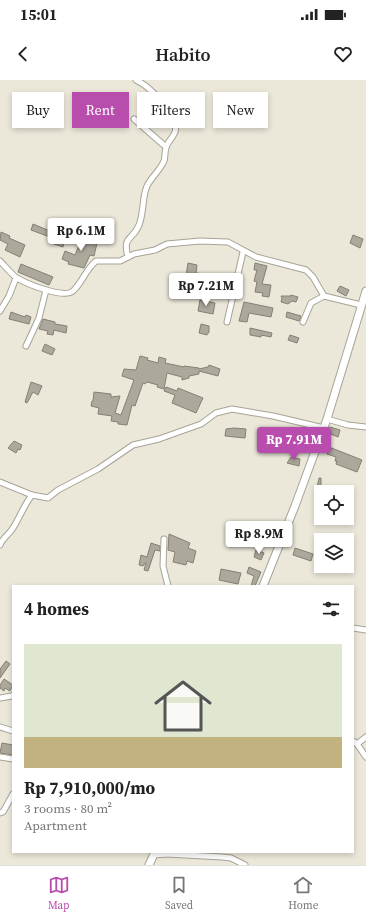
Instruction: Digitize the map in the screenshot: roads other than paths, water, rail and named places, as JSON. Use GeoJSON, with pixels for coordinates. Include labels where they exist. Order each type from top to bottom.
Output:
{"type":"FeatureCollection","features":[{"type":"Feature","properties":{"kind":"street"},"geometry":{"type":"LineString","coordinates":[[128,257],[126,244],[139,225],[143,213],[147,187],[164,162],[166,147],[175,132],[173,120],[162,101],[142,83],[136,80]]}},
{"type":"Feature","properties":{"kind":"street"},"geometry":{"type":"LineString","coordinates":[[134,119],[166,147]]}},
{"type":"Feature","properties":{"kind":"street"},"geometry":{"type":"LineString","coordinates":[[0,260],[16,278],[46,290],[69,294],[96,261],[116,262],[134,254],[150,252],[167,244],[200,241],[228,242],[243,252],[266,261],[306,270],[313,276],[324,296]]}},
{"type":"Feature","properties":{"kind":"street"},"geometry":{"type":"LineString","coordinates":[[227,322],[243,252]]}},
{"type":"Feature","properties":{"kind":"street"},"geometry":{"type":"LineString","coordinates":[[0,311],[9,296],[16,278]]}},
{"type":"Feature","properties":{"kind":"street"},"geometry":{"type":"LineString","coordinates":[[26,346],[39,318],[46,290]]}},
{"type":"Feature","properties":{"kind":"street"},"geometry":{"type":"LineString","coordinates":[[263,585],[324,428],[366,291]]}},
{"type":"Feature","properties":{"kind":"street"},"geometry":{"type":"LineString","coordinates":[[303,322],[311,303],[324,296],[361,305]]}},
{"type":"Feature","properties":{"kind":"street"},"geometry":{"type":"LineString","coordinates":[[0,482],[32,495],[48,498],[58,490],[98,469],[133,446],[142,442],[159,439],[201,424],[216,413],[232,409],[273,416],[324,428]]}},
{"type":"Feature","properties":{"kind":"street"},"geometry":{"type":"LineString","coordinates":[[327,419],[366,428]]}},
{"type":"Feature","properties":{"kind":"street"},"geometry":{"type":"LineString","coordinates":[[0,545],[2,540],[12,529],[32,495]]}},
{"type":"Feature","properties":{"kind":"street"},"geometry":{"type":"LineString","coordinates":[[164,539],[163,566],[168,585]]}},
{"type":"Feature","properties":{"kind":"street"},"geometry":{"type":"LineString","coordinates":[[354,628],[366,630]]}},
{"type":"Feature","properties":{"kind":"street"},"geometry":{"type":"LineString","coordinates":[[0,698],[12,696]]}},
{"type":"Feature","properties":{"kind":"street"},"geometry":{"type":"LineString","coordinates":[[0,727],[12,731]]}},
{"type":"Feature","properties":{"kind":"street"},"geometry":{"type":"LineString","coordinates":[[366,737],[355,743],[366,757]]}},
{"type":"Feature","properties":{"kind":"street"},"geometry":{"type":"LineString","coordinates":[[0,757],[12,759]]}},
{"type":"Feature","properties":{"kind":"street"},"geometry":{"type":"LineString","coordinates":[[0,813],[3,812],[12,796]]}},
{"type":"Feature","properties":{"kind":"street"},"geometry":{"type":"LineString","coordinates":[[149,865],[154,853],[231,858],[245,865]]}}]}
